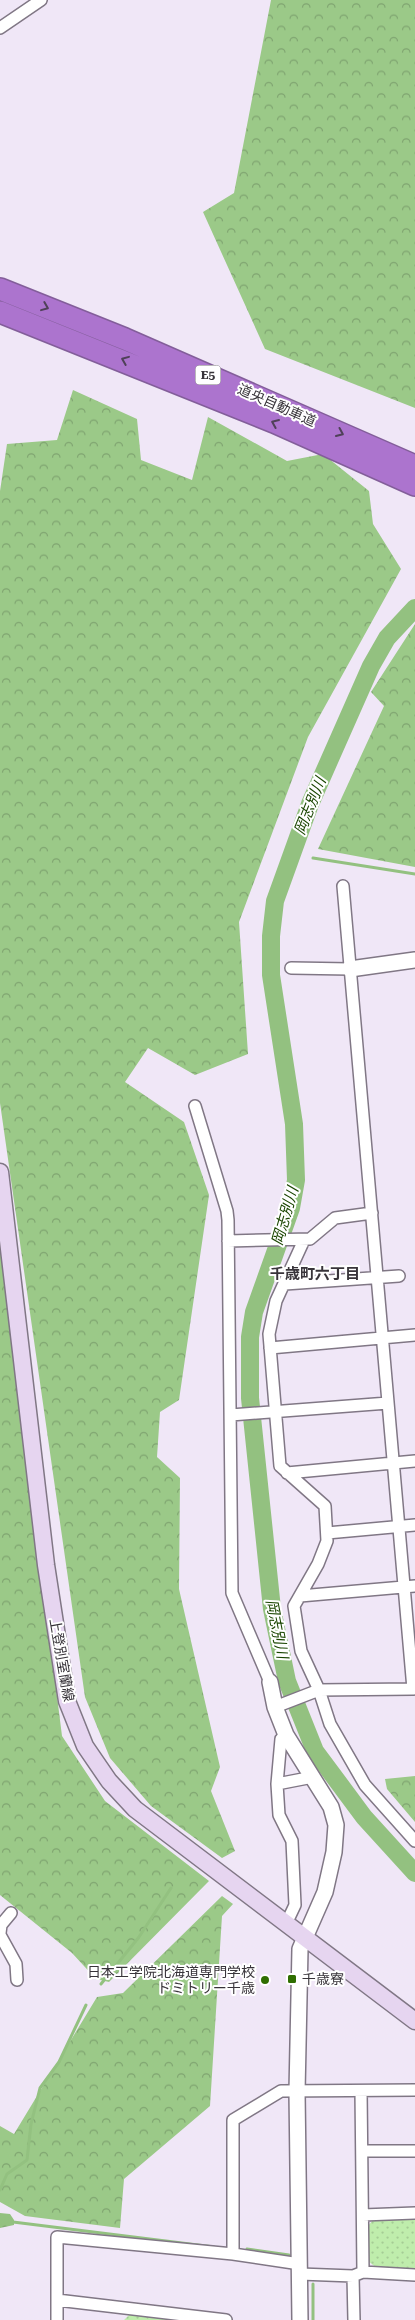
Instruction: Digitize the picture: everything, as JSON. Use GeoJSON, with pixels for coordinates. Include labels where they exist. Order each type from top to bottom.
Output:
{"type":"FeatureCollection","features":[{"type":"Feature","properties":{"kind":"highway","name":"道央自動車道"},"geometry":{"type":"LineString","coordinates":[[0,289],[125,339],[415,466]]}},
{"type":"Feature","properties":{"kind":"highway","name":"道央自動車道"},"geometry":{"type":"LineString","coordinates":[[0,312],[274,422],[415,485]]}},
{"type":"Feature","properties":{"kind":"main road","name":"上登別室蘭線"},"geometry":{"type":"LineString","coordinates":[[0,1172],[46,1565],[67,1701],[85,1746],[109,1780],[135,1809],[415,2020]]}},
{"type":"Feature","properties":{"kind":"street"},"geometry":{"type":"LineString","coordinates":[[0,28],[41,0]]}},
{"type":"Feature","properties":{"kind":"street"},"geometry":{"type":"LineString","coordinates":[[282,1705],[316,1692],[413,1689],[410,1586],[399,1527],[343,886]]}},
{"type":"Feature","properties":{"kind":"street"},"geometry":{"type":"LineString","coordinates":[[291,968],[350,969],[415,960]]}},
{"type":"Feature","properties":{"kind":"street"},"geometry":{"type":"LineString","coordinates":[[195,1106],[227,1211],[235,1414],[232,1593],[270,1682],[282,1705],[286,1735],[331,1807],[336,1832],[325,1892],[300,1949],[298,2092],[300,2320]]}},
{"type":"Feature","properties":{"kind":"street"},"geometry":{"type":"LineString","coordinates":[[228,1241],[310,1239],[335,1218],[372,1213]]}},
{"type":"Feature","properties":{"kind":"street"},"geometry":{"type":"LineString","coordinates":[[301,1240],[285,1284],[276,1301],[269,1334],[280,1466],[324,1506],[328,1541],[294,1606],[302,1651],[316,1692],[330,1724],[365,1785],[415,1841]]}},
{"type":"Feature","properties":{"kind":"street"},"geometry":{"type":"LineString","coordinates":[[285,1284],[399,1276]]}},
{"type":"Feature","properties":{"kind":"street"},"geometry":{"type":"LineString","coordinates":[[270,1348],[415,1335]]}},
{"type":"Feature","properties":{"kind":"street"},"geometry":{"type":"LineString","coordinates":[[235,1414],[388,1403]]}},
{"type":"Feature","properties":{"kind":"street"},"geometry":{"type":"LineString","coordinates":[[287,1474],[415,1461]]}},
{"type":"Feature","properties":{"kind":"street"},"geometry":{"type":"LineString","coordinates":[[327,1533],[415,1525]]}},
{"type":"Feature","properties":{"kind":"street"},"geometry":{"type":"LineString","coordinates":[[300,1596],[410,1586]]}},
{"type":"Feature","properties":{"kind":"street"},"geometry":{"type":"LineString","coordinates":[[286,1735],[281,1739],[277,1784],[279,1815],[292,1840],[295,1905],[286,1924]]}},
{"type":"Feature","properties":{"kind":"street"},"geometry":{"type":"LineString","coordinates":[[277,1784],[313,1777]]}},
{"type":"Feature","properties":{"kind":"street"},"geometry":{"type":"LineString","coordinates":[[11,1913],[1,1925],[0,1934],[16,1964],[17,1980]]}},
{"type":"Feature","properties":{"kind":"street"},"geometry":{"type":"LineString","coordinates":[[233,2254],[232,2120],[282,2090],[298,2092],[415,2090]]}},
{"type":"Feature","properties":{"kind":"street"},"geometry":{"type":"LineString","coordinates":[[354,2320],[363,2215],[361,2091]]}},
{"type":"Feature","properties":{"kind":"street"},"geometry":{"type":"LineString","coordinates":[[362,2151],[415,2151]]}},
{"type":"Feature","properties":{"kind":"street"},"geometry":{"type":"LineString","coordinates":[[363,2215],[415,2214]]}},
{"type":"Feature","properties":{"kind":"street"},"geometry":{"type":"LineString","coordinates":[[57,2320],[57,2237],[233,2254],[300,2269],[358,2274],[415,2275]]}},
{"type":"Feature","properties":{"kind":"street"},"geometry":{"type":"LineString","coordinates":[[57,2300],[120,2307],[180,2317],[226,2320]]}},
{"type":"Feature","properties":{"kind":"street"},"geometry":{"type":"LineString","coordinates":[[119,2320],[120,2307]]}},
{"type":"Feature","properties":{"kind":"shaded area"},"geometry":{"type":"Polygon","coordinates":[[[373,2220],[415,2220],[415,2269],[378,2269],[368,2261],[368,2226],[373,2220]]]}},
{"type":"Feature","properties":{"kind":"shaded area"},"geometry":{"type":"Polygon","coordinates":[[[131,2313],[169,2318],[170,2320],[124,2320],[131,2313]]]}},
{"type":"Feature","properties":{"kind":"green space"},"geometry":{"type":"Polygon","coordinates":[[[271,0],[415,0],[415,408],[265,349],[203,212],[234,193],[271,0]]]}},
{"type":"Feature","properties":{"kind":"green space"},"geometry":{"type":"Polygon","coordinates":[[[73,390],[137,419],[141,460],[192,480],[208,417],[287,461],[323,454],[369,491],[373,524],[401,569],[308,737],[239,922],[248,1054],[195,1075],[148,1048],[125,1082],[184,1122],[209,1195],[179,1400],[160,1412],[157,1457],[180,1478],[179,1589],[220,1767],[211,1791],[235,1851],[222,1858],[151,1806],[110,1758],[85,1697],[0,1103],[0,491],[7,444],[57,440],[73,390]]]}},
{"type":"Feature","properties":{"kind":"green space"},"geometry":{"type":"Polygon","coordinates":[[[415,624],[415,867],[318,849],[384,706],[371,692],[415,624]]]}},
{"type":"Feature","properties":{"kind":"green space"},"geometry":{"type":"Polygon","coordinates":[[[0,1242],[62,1736],[105,1801],[209,1881],[109,1982],[96,1979],[72,1953],[0,1895],[0,1242]]]}},
{"type":"Feature","properties":{"kind":"green space"},"geometry":{"type":"Polygon","coordinates":[[[415,1776],[415,1822],[387,1789],[385,1779],[415,1776]]]}},
{"type":"Feature","properties":{"kind":"green space"},"geometry":{"type":"Polygon","coordinates":[[[222,1896],[233,1904],[222,1916],[210,2106],[124,2179],[120,2228],[25,2216],[0,2202],[0,2126],[14,2134],[97,1997],[123,1993],[222,1896]]]}},
{"type":"Feature","properties":{"kind":"water"},"geometry":{"type":"Polygon","coordinates":[[[0,2213],[10,2214],[14,2220],[14,2225],[0,2228],[0,2213]]]}},
{"type":"Feature","properties":{"kind":"waterway","name":"岡志別川"},"geometry":{"type":"LineString","coordinates":[[415,608],[387,638],[371,666],[310,804],[275,901],[271,936],[271,975],[294,1124],[296,1180],[291,1208],[254,1312],[250,1337],[250,1398],[272,1609],[287,1681],[315,1751],[364,1817],[415,1873]]}},
{"type":"Feature","properties":{"kind":"waterway"},"geometry":{"type":"LineString","coordinates":[[313,858],[415,874]]}},
{"type":"Feature","properties":{"kind":"waterway"},"geometry":{"type":"LineString","coordinates":[[101,1984],[139,1937],[171,1888]]}},
{"type":"Feature","properties":{"kind":"waterway"},"geometry":{"type":"LineString","coordinates":[[0,2190],[7,2174],[27,2160],[31,2124],[40,2088],[59,2062],[86,2005]]}},
{"type":"Feature","properties":{"kind":"waterway"},"geometry":{"type":"LineString","coordinates":[[13,2222],[214,2247]]}},
{"type":"Feature","properties":{"kind":"waterway"},"geometry":{"type":"LineString","coordinates":[[247,2249],[289,2255]]}},
{"type":"Feature","properties":{"kind":"waterway"},"geometry":{"type":"LineString","coordinates":[[313,2284],[313,2320]]}},
{"type":"Feature","properties":{"kind":"place","name":"千歳寮"},"geometry":{"type":"Point","coordinates":[292,1979]}},
{"type":"Feature","properties":{"kind":"place","name":"日本工学院北海道専門学校 ドミトリー千歳"},"geometry":{"type":"Point","coordinates":[265,1980]}},
{"type":"Feature","properties":{"kind":"district","name":"千歳町六丁目"},"geometry":{"type":"Point","coordinates":[315,1274]}}]}
